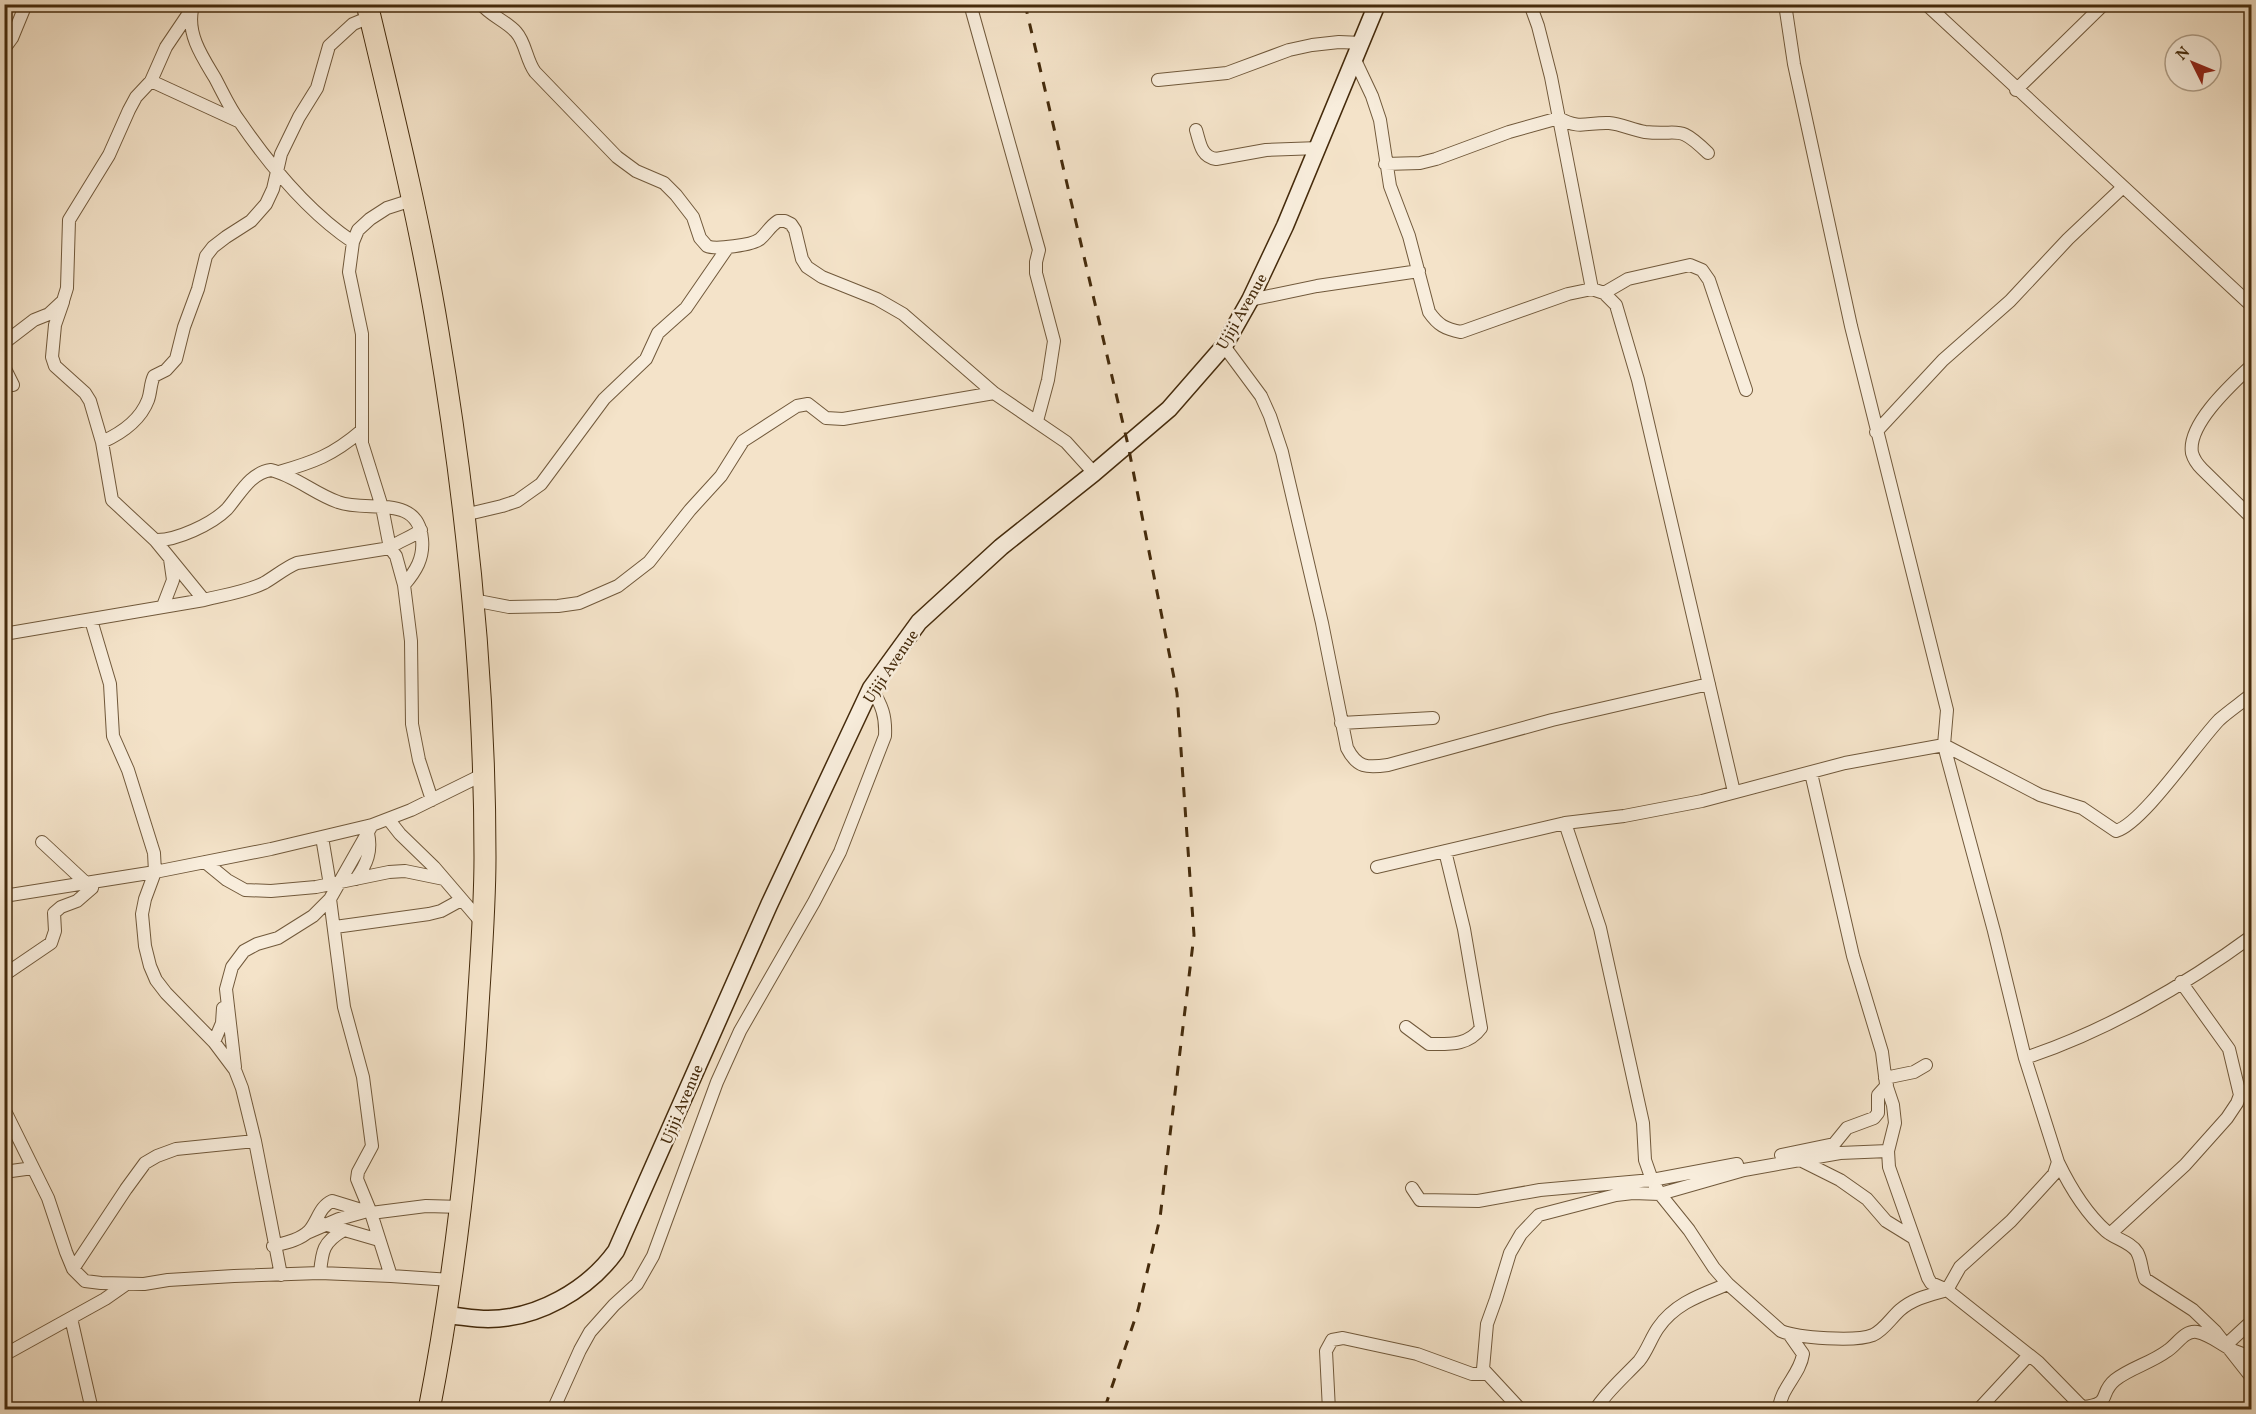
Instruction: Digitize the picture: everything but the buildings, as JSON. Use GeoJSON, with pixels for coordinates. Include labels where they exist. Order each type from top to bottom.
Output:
{"type":"FeatureCollection","features":[{"type":"Feature","properties":{"kind":"highway"},"geometry":{"type":"LineString","coordinates":[[369,11],[412,200],[439,333],[464,514],[479,675],[485,858],[475,1057],[462,1207],[429,1410]]}},
{"type":"Feature","properties":{"kind":"main road","name":"Ujiji Avenue"},"geometry":{"type":"LineString","coordinates":[[446,1315],[487,1319],[530,1312],[559,1300],[586,1282],[604,1267],[616,1251],[764,915],[871,688],[919,622],[1001,547],[1094,473],[1169,409],[1224,346],[1250,300],[1319,148],[1377,4]]}},
{"type":"Feature","properties":{"kind":"street"},"geometry":{"type":"LineString","coordinates":[[4,49],[12,38],[26,4]]}},
{"type":"Feature","properties":{"kind":"street"},"geometry":{"type":"LineString","coordinates":[[195,4],[166,47],[151,81],[136,97],[109,155],[69,220],[67,288],[56,325],[52,357],[56,366],[79,387],[90,401],[102,442],[112,500],[155,540],[204,600]]}},
{"type":"Feature","properties":{"kind":"street"},"geometry":{"type":"LineString","coordinates":[[195,4],[191,13],[196,44],[238,121],[324,221],[353,242]]}},
{"type":"Feature","properties":{"kind":"street"},"geometry":{"type":"LineString","coordinates":[[481,4],[492,16],[515,31],[535,72],[605,146],[627,165],[664,183],[676,195],[693,217],[700,238],[707,246],[728,247],[757,241],[778,221],[791,224],[795,230],[802,259],[807,267],[822,277],[893,307],[994,393],[1066,442],[1094,473]]}},
{"type":"Feature","properties":{"kind":"street"},"geometry":{"type":"LineString","coordinates":[[970,4],[1039,250],[1036,273],[1054,341],[1048,380],[1037,421]]}},
{"type":"Feature","properties":{"kind":"street"},"geometry":{"type":"LineString","coordinates":[[1530,4],[1538,26],[1598,291],[1616,305],[1638,380],[1734,792]]}},
{"type":"Feature","properties":{"kind":"street"},"geometry":{"type":"LineString","coordinates":[[1785,4],[1805,116],[1876,432],[1947,710],[1944,745],[2025,1058],[2058,1162],[2076,1196],[2110,1234],[2134,1248],[2141,1259],[2144,1278],[2193,1310],[2229,1348],[2252,1378]]}},
{"type":"Feature","properties":{"kind":"street"},"geometry":{"type":"LineString","coordinates":[[1926,4],[2016,90],[2252,306]]}},
{"type":"Feature","properties":{"kind":"street"},"geometry":{"type":"LineString","coordinates":[[2016,90],[2104,4]]}},
{"type":"Feature","properties":{"kind":"street"},"geometry":{"type":"LineString","coordinates":[[102,442],[116,436],[132,424],[149,399],[152,380],[176,359],[184,327],[198,290],[206,256],[219,242],[259,214],[273,189],[277,169],[292,131],[317,88],[329,46],[369,11]]}},
{"type":"Feature","properties":{"kind":"street"},"geometry":{"type":"LineString","coordinates":[[1158,81],[1227,73],[1289,50],[1312,45],[1339,42],[1362,43]]}},
{"type":"Feature","properties":{"kind":"street"},"geometry":{"type":"LineString","coordinates":[[1355,60],[1372,96],[1380,120],[1390,186],[1409,236],[1429,312],[1437,323],[1447,330],[1461,332],[1568,294],[1598,291],[1628,279],[1690,265],[1702,270],[1709,280],[1746,390]]}},
{"type":"Feature","properties":{"kind":"street"},"geometry":{"type":"LineString","coordinates":[[151,81],[238,121]]}},
{"type":"Feature","properties":{"kind":"street"},"geometry":{"type":"LineString","coordinates":[[1385,164],[1420,163],[1436,159],[1509,132],[1559,118],[1574,125],[1609,123],[1644,132],[1678,131],[1690,136],[1708,153]]}},
{"type":"Feature","properties":{"kind":"street"},"geometry":{"type":"LineString","coordinates":[[1196,130],[1204,154],[1208,158],[1216,159],[1266,150],[1319,148]]}},
{"type":"Feature","properties":{"kind":"street"},"geometry":{"type":"LineString","coordinates":[[1876,432],[1942,360],[2010,301],[2068,239],[2122,188]]}},
{"type":"Feature","properties":{"kind":"street"},"geometry":{"type":"LineString","coordinates":[[412,200],[387,207],[358,231],[353,242],[348,272],[362,334],[361,431],[364,453],[381,507],[390,548],[396,556],[404,585],[411,642],[412,724],[419,760],[432,800]]}},
{"type":"Feature","properties":{"kind":"street"},"geometry":{"type":"LineString","coordinates":[[464,514],[502,507],[518,501],[541,484],[604,399],[646,359],[657,333],[686,308],[728,247]]}},
{"type":"Feature","properties":{"kind":"street"},"geometry":{"type":"LineString","coordinates":[[1250,300],[1325,284],[1419,271]]}},
{"type":"Feature","properties":{"kind":"street"},"geometry":{"type":"LineString","coordinates":[[4,343],[34,320],[49,314],[63,301]]}},
{"type":"Feature","properties":{"kind":"street"},"geometry":{"type":"LineString","coordinates":[[1224,346],[1261,396],[1282,452],[1322,623],[1347,748],[1359,764],[1372,767],[1596,709],[1709,684]]}},
{"type":"Feature","properties":{"kind":"street"},"geometry":{"type":"LineString","coordinates":[[2252,365],[2212,406],[2192,444],[2195,462],[2252,518]]}},
{"type":"Feature","properties":{"kind":"street"},"geometry":{"type":"LineString","coordinates":[[4,368],[13,385]]}},
{"type":"Feature","properties":{"kind":"street"},"geometry":{"type":"LineString","coordinates":[[473,600],[509,607],[558,606],[579,603],[618,586],[649,562],[720,476],[742,441],[797,406],[808,404],[821,416],[833,419],[897,411],[994,393]]}},
{"type":"Feature","properties":{"kind":"street"},"geometry":{"type":"LineString","coordinates":[[279,472],[312,463],[327,456],[361,431]]}},
{"type":"Feature","properties":{"kind":"street"},"geometry":{"type":"LineString","coordinates":[[155,540],[174,539],[218,517],[252,478],[262,471],[271,470],[341,504],[394,507],[403,510],[417,522],[422,540],[420,563],[404,585]]}},
{"type":"Feature","properties":{"kind":"street"},"geometry":{"type":"LineString","coordinates":[[4,634],[204,600],[264,583],[284,568],[297,563],[390,548],[400,540],[421,530]]}},
{"type":"Feature","properties":{"kind":"street"},"geometry":{"type":"LineString","coordinates":[[163,606],[173,580],[169,556],[174,539]]}},
{"type":"Feature","properties":{"kind":"street"},"geometry":{"type":"LineString","coordinates":[[91,620],[110,684],[113,736],[128,770],[151,842],[155,872],[142,914],[145,946],[150,966],[156,980],[166,993],[214,1042],[235,1071],[242,1088],[255,1141],[280,1275]]}},
{"type":"Feature","properties":{"kind":"street"},"geometry":{"type":"LineString","coordinates":[[553,1410],[590,1332],[645,1274],[717,1082],[740,1031],[840,852],[885,736],[886,717],[882,704],[871,688]]}},
{"type":"Feature","properties":{"kind":"street"},"geometry":{"type":"LineString","coordinates":[[1377,867],[1565,823],[1624,816],[1702,801],[1845,763],[1944,745],[2040,795],[2082,808],[2116,831],[2128,825],[2155,797],[2220,720],[2252,694]]}},
{"type":"Feature","properties":{"kind":"street"},"geometry":{"type":"LineString","coordinates":[[1341,723],[1433,718]]}},
{"type":"Feature","properties":{"kind":"street"},"geometry":{"type":"LineString","coordinates":[[1810,772],[1853,956],[1882,1052],[1894,1118],[1888,1150],[1889,1167],[1912,1237],[1931,1283],[1947,1290],[2029,1355],[2084,1408],[2102,1403],[2114,1381],[2167,1352],[2189,1333],[2197,1332],[2229,1348],[2252,1356]]}},
{"type":"Feature","properties":{"kind":"street"},"geometry":{"type":"LineString","coordinates":[[4,896],[155,872],[370,829],[482,775]]}},
{"type":"Feature","properties":{"kind":"street"},"geometry":{"type":"LineString","coordinates":[[389,820],[482,923]]}},
{"type":"Feature","properties":{"kind":"street"},"geometry":{"type":"LineString","coordinates":[[1565,823],[1600,928],[1643,1123],[1645,1160],[1652,1180],[1714,1268],[1769,1322],[1789,1334],[1813,1338],[1868,1336],[1880,1331],[1901,1309],[1915,1299],[1947,1290],[1960,1267],[2023,1208],[2054,1174],[2058,1162]]}},
{"type":"Feature","properties":{"kind":"street"},"geometry":{"type":"LineString","coordinates":[[214,1042],[222,1023],[226,989],[232,967],[244,951],[257,944],[278,938],[314,916],[330,898],[334,884],[370,829]]}},
{"type":"Feature","properties":{"kind":"street"},"geometry":{"type":"LineString","coordinates":[[356,879],[368,859],[370,829]]}},
{"type":"Feature","properties":{"kind":"street"},"geometry":{"type":"LineString","coordinates":[[322,837],[334,884]]}},
{"type":"Feature","properties":{"kind":"street"},"geometry":{"type":"LineString","coordinates":[[4,975],[51,943],[55,931],[54,913],[56,909],[77,901],[92,888],[90,883],[42,842]]}},
{"type":"Feature","properties":{"kind":"street"},"geometry":{"type":"LineString","coordinates":[[1406,1027],[1429,1044],[1465,1042],[1481,1028],[1464,929],[1445,851]]}},
{"type":"Feature","properties":{"kind":"street"},"geometry":{"type":"LineString","coordinates":[[204,862],[226,880],[245,890],[271,891],[334,884],[374,873],[405,871],[444,879]]}},
{"type":"Feature","properties":{"kind":"street"},"geometry":{"type":"LineString","coordinates":[[330,898],[344,1007],[363,1077],[372,1146],[358,1172],[357,1179],[391,1276]]}},
{"type":"Feature","properties":{"kind":"street"},"geometry":{"type":"LineString","coordinates":[[335,927],[429,914],[441,911],[461,900]]}},
{"type":"Feature","properties":{"kind":"street"},"geometry":{"type":"LineString","coordinates":[[2025,1058],[2076,1038],[2145,1004],[2220,960],[2252,936]]}},
{"type":"Feature","properties":{"kind":"street"},"geometry":{"type":"LineString","coordinates":[[2110,1234],[2185,1165],[2227,1118],[2240,1095],[2229,1049],[2181,982]]}},
{"type":"Feature","properties":{"kind":"street"},"geometry":{"type":"LineString","coordinates":[[226,989],[235,1071]]}},
{"type":"Feature","properties":{"kind":"street"},"geometry":{"type":"LineString","coordinates":[[1412,1188],[1420,1200],[1478,1201],[1540,1190],[1652,1180],[1722,1168],[1834,1144],[1848,1128],[1876,1117],[1878,1095],[1886,1082],[1926,1065]]}},
{"type":"Feature","properties":{"kind":"street"},"geometry":{"type":"LineString","coordinates":[[4,1109],[48,1198],[73,1269],[85,1281],[126,1285],[234,1276],[320,1273],[451,1280]]}},
{"type":"Feature","properties":{"kind":"street"},"geometry":{"type":"LineString","coordinates":[[73,1269],[146,1163],[176,1149],[255,1141]]}},
{"type":"Feature","properties":{"kind":"street"},"geometry":{"type":"LineString","coordinates":[[1521,1410],[1487,1374],[1483,1366],[1487,1324],[1509,1252],[1521,1234],[1544,1212],[1616,1195],[1660,1194],[1744,1170],[1840,1153],[1888,1150]]}},
{"type":"Feature","properties":{"kind":"street"},"geometry":{"type":"LineString","coordinates":[[1800,1160],[1840,1180],[1867,1199],[1886,1221],[1912,1237]]}},
{"type":"Feature","properties":{"kind":"street"},"geometry":{"type":"LineString","coordinates":[[4,1172],[33,1168]]}},
{"type":"Feature","properties":{"kind":"street"},"geometry":{"type":"LineString","coordinates":[[308,1232],[322,1207],[332,1201],[368,1212]]}},
{"type":"Feature","properties":{"kind":"street"},"geometry":{"type":"LineString","coordinates":[[273,1246],[290,1242],[324,1224],[368,1212],[426,1206],[462,1207]]}},
{"type":"Feature","properties":{"kind":"street"},"geometry":{"type":"LineString","coordinates":[[324,1224],[379,1240]]}},
{"type":"Feature","properties":{"kind":"street"},"geometry":{"type":"LineString","coordinates":[[320,1273],[322,1251],[333,1236],[344,1230]]}},
{"type":"Feature","properties":{"kind":"street"},"geometry":{"type":"LineString","coordinates":[[1595,1410],[1614,1384],[1641,1359],[1656,1330],[1668,1314],[1686,1301],[1728,1284]]}},
{"type":"Feature","properties":{"kind":"street"},"geometry":{"type":"LineString","coordinates":[[4,1355],[126,1285]]}},
{"type":"Feature","properties":{"kind":"street"},"geometry":{"type":"LineString","coordinates":[[71,1318],[92,1410]]}},
{"type":"Feature","properties":{"kind":"street"},"geometry":{"type":"LineString","coordinates":[[2229,1348],[2252,1321]]}},
{"type":"Feature","properties":{"kind":"street"},"geometry":{"type":"LineString","coordinates":[[1779,1410],[1782,1394],[1803,1358],[1803,1354],[1789,1334]]}},
{"type":"Feature","properties":{"kind":"street"},"geometry":{"type":"LineString","coordinates":[[1329,1410],[1326,1351],[1328,1344],[1335,1339],[1342,1338],[1406,1351],[1472,1374],[1487,1374]]}},
{"type":"Feature","properties":{"kind":"street"},"geometry":{"type":"LineString","coordinates":[[1978,1410],[2029,1355]]}},
{"type":"Feature","properties":{"kind":"railway"},"geometry":{"type":"LineString","coordinates":[[1025,4],[1128,445],[1177,693],[1194,935],[1160,1218],[1138,1310],[1104,1410]]}}]}
